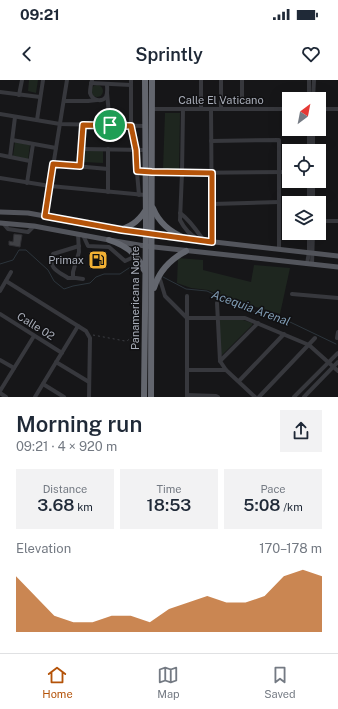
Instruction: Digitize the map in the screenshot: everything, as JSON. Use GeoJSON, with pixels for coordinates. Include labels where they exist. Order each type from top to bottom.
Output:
{"type":"FeatureCollection","features":[{"type":"Feature","properties":{"kind":"highway","name":"Panamericana Norte"},"geometry":{"type":"LineString","coordinates":[[144,80],[145,172],[142,195],[149,234]]}},
{"type":"Feature","properties":{"kind":"highway","name":"Panamericana Norte"},"geometry":{"type":"LineString","coordinates":[[151,397],[152,293],[149,234],[152,207],[152,80]]}},
{"type":"Feature","properties":{"kind":"highway"},"geometry":{"type":"LineString","coordinates":[[152,207],[155,214],[165,226],[178,236],[185,238]]}},
{"type":"Feature","properties":{"kind":"highway"},"geometry":{"type":"LineString","coordinates":[[117,230],[130,226],[136,222],[145,211]]}},
{"type":"Feature","properties":{"kind":"highway"},"geometry":{"type":"LineString","coordinates":[[109,240],[125,246],[131,251],[142,266],[145,276]]}},
{"type":"Feature","properties":{"kind":"highway","name":"Panamericana Norte"},"geometry":{"type":"LineString","coordinates":[[144,397],[145,276],[149,247]]}},
{"type":"Feature","properties":{"kind":"highway"},"geometry":{"type":"LineString","coordinates":[[152,293],[164,268],[186,251]]}},
{"type":"Feature","properties":{"kind":"main road"},"geometry":{"type":"LineString","coordinates":[[0,212],[45,216],[117,230],[170,237],[338,256]]}},
{"type":"Feature","properties":{"kind":"main road"},"geometry":{"type":"LineString","coordinates":[[2,223],[34,226],[149,247],[338,267]]}},
{"type":"Feature","properties":{"kind":"main road"},"geometry":{"type":"LineString","coordinates":[[168,249],[166,242],[170,237]]}},
{"type":"Feature","properties":{"kind":"street"},"geometry":{"type":"LineString","coordinates":[[19,95],[22,80]]}},
{"type":"Feature","properties":{"kind":"street"},"geometry":{"type":"LineString","coordinates":[[37,120],[43,80]]}},
{"type":"Feature","properties":{"kind":"street"},"geometry":{"type":"LineString","coordinates":[[45,216],[67,80]]}},
{"type":"Feature","properties":{"kind":"street"},"geometry":{"type":"LineString","coordinates":[[201,80],[201,109]]}},
{"type":"Feature","properties":{"kind":"street"},"geometry":{"type":"LineString","coordinates":[[221,80],[221,109]]}},
{"type":"Feature","properties":{"kind":"street"},"geometry":{"type":"LineString","coordinates":[[242,80],[242,101]]}},
{"type":"Feature","properties":{"kind":"street"},"geometry":{"type":"LineString","coordinates":[[309,80],[309,92]]}},
{"type":"Feature","properties":{"kind":"street"},"geometry":{"type":"LineString","coordinates":[[313,92],[314,80]]}},
{"type":"Feature","properties":{"kind":"street"},"geometry":{"type":"LineString","coordinates":[[0,178],[50,186],[142,195],[131,126],[131,82],[107,84],[92,81],[90,94],[97,100]]}},
{"type":"Feature","properties":{"kind":"street"},"geometry":{"type":"LineString","coordinates":[[107,84],[110,125]]}},
{"type":"Feature","properties":{"kind":"street"},"geometry":{"type":"LineString","coordinates":[[0,92],[40,97]]}},
{"type":"Feature","properties":{"kind":"street"},"geometry":{"type":"LineString","coordinates":[[64,101],[101,100],[107,93]]}},
{"type":"Feature","properties":{"kind":"street","name":"Calle El Vaticano"},"geometry":{"type":"LineString","coordinates":[[152,109],[282,109]]}},
{"type":"Feature","properties":{"kind":"street"},"geometry":{"type":"LineString","coordinates":[[182,109],[180,220],[183,226],[194,237],[201,240]]}},
{"type":"Feature","properties":{"kind":"street"},"geometry":{"type":"LineString","coordinates":[[211,109],[212,242]]}},
{"type":"Feature","properties":{"kind":"street"},"geometry":{"type":"LineString","coordinates":[[326,109],[338,110]]}},
{"type":"Feature","properties":{"kind":"street"},"geometry":{"type":"LineString","coordinates":[[0,114],[60,124],[145,126]]}},
{"type":"Feature","properties":{"kind":"street"},"geometry":{"type":"LineString","coordinates":[[10,157],[15,117]]}},
{"type":"Feature","properties":{"kind":"street"},"geometry":{"type":"LineString","coordinates":[[80,166],[83,125]]}},
{"type":"Feature","properties":{"kind":"street"},"geometry":{"type":"LineString","coordinates":[[12,140],[56,148]]}},
{"type":"Feature","properties":{"kind":"street"},"geometry":{"type":"LineString","coordinates":[[211,141],[279,140],[279,249]]}},
{"type":"Feature","properties":{"kind":"street"},"geometry":{"type":"LineString","coordinates":[[27,183],[33,144]]}},
{"type":"Feature","properties":{"kind":"street"},"geometry":{"type":"LineString","coordinates":[[82,149],[145,150]]}},
{"type":"Feature","properties":{"kind":"street"},"geometry":{"type":"LineString","coordinates":[[108,149],[108,192]]}},
{"type":"Feature","properties":{"kind":"street"},"geometry":{"type":"LineString","coordinates":[[0,155],[30,161]]}},
{"type":"Feature","properties":{"kind":"street"},"geometry":{"type":"LineString","coordinates":[[53,164],[108,169]]}},
{"type":"Feature","properties":{"kind":"street"},"geometry":{"type":"LineString","coordinates":[[137,171],[182,173],[279,172]]}},
{"type":"Feature","properties":{"kind":"street"},"geometry":{"type":"LineString","coordinates":[[212,204],[279,202]]}},
{"type":"Feature","properties":{"kind":"street"},"geometry":{"type":"LineString","coordinates":[[180,214],[185,217],[198,232],[201,240]]}},
{"type":"Feature","properties":{"kind":"street"},"geometry":{"type":"LineString","coordinates":[[326,220],[338,221]]}},
{"type":"Feature","properties":{"kind":"street"},"geometry":{"type":"LineString","coordinates":[[73,278],[74,267],[79,252],[80,234]]}},
{"type":"Feature","properties":{"kind":"street"},"geometry":{"type":"LineString","coordinates":[[80,234],[88,246],[109,248],[125,261],[136,256]]}},
{"type":"Feature","properties":{"kind":"street"},"geometry":{"type":"LineString","coordinates":[[109,240],[109,248]]}},
{"type":"Feature","properties":{"kind":"street"},"geometry":{"type":"LineString","coordinates":[[310,240],[311,253]]}},
{"type":"Feature","properties":{"kind":"street"},"geometry":{"type":"LineString","coordinates":[[309,264],[312,240]]}},
{"type":"Feature","properties":{"kind":"street"},"geometry":{"type":"LineString","coordinates":[[79,246],[56,252],[51,256],[51,262],[52,267],[68,278],[83,279]]}},
{"type":"Feature","properties":{"kind":"street"},"geometry":{"type":"LineString","coordinates":[[0,291],[11,272]]}},
{"type":"Feature","properties":{"kind":"street"},"geometry":{"type":"LineString","coordinates":[[159,276],[165,296],[187,318],[245,318],[309,345],[338,372]]}},
{"type":"Feature","properties":{"kind":"street"},"geometry":{"type":"LineString","coordinates":[[6,281],[83,329],[88,334],[90,338],[89,397]]}},
{"type":"Feature","properties":{"kind":"street"},"geometry":{"type":"LineString","coordinates":[[292,294],[338,298]]}},
{"type":"Feature","properties":{"kind":"street"},"geometry":{"type":"LineString","coordinates":[[187,296],[187,396],[218,397]]}},
{"type":"Feature","properties":{"kind":"street"},"geometry":{"type":"LineString","coordinates":[[217,303],[220,361],[226,370],[255,397]]}},
{"type":"Feature","properties":{"kind":"street","name":"Calle 02"},"geometry":{"type":"LineString","coordinates":[[0,314],[62,353]]}},
{"type":"Feature","properties":{"kind":"street"},"geometry":{"type":"LineString","coordinates":[[220,361],[258,323]]}},
{"type":"Feature","properties":{"kind":"street"},"geometry":{"type":"LineString","coordinates":[[34,397],[78,326]]}},
{"type":"Feature","properties":{"kind":"street"},"geometry":{"type":"LineString","coordinates":[[337,338],[338,332]]}},
{"type":"Feature","properties":{"kind":"street"},"geometry":{"type":"LineString","coordinates":[[239,381],[284,334]]}},
{"type":"Feature","properties":{"kind":"street"},"geometry":{"type":"LineString","coordinates":[[6,397],[0,392],[34,336]]}},
{"type":"Feature","properties":{"kind":"street"},"geometry":{"type":"LineString","coordinates":[[259,397],[315,338]]}},
{"type":"Feature","properties":{"kind":"street"},"geometry":{"type":"LineString","coordinates":[[294,397],[338,353]]}},
{"type":"Feature","properties":{"kind":"street"},"geometry":{"type":"LineString","coordinates":[[0,360],[14,368]]}},
{"type":"Feature","properties":{"kind":"street"},"geometry":{"type":"LineString","coordinates":[[56,362],[89,382]]}},
{"type":"Feature","properties":{"kind":"street"},"geometry":{"type":"LineString","coordinates":[[304,397],[338,362]]}},
{"type":"Feature","properties":{"kind":"street"},"geometry":{"type":"LineString","coordinates":[[187,370],[226,370]]}},
{"type":"Feature","properties":{"kind":"street"},"geometry":{"type":"LineString","coordinates":[[43,384],[64,397]]}},
{"type":"Feature","properties":{"kind":"path"},"geometry":{"type":"LineString","coordinates":[[88,334],[127,341],[145,326]]}},
{"type":"Feature","properties":{"kind":"shaded area"},"geometry":{"type":"Polygon","coordinates":[[[29,80],[38,80],[36,93],[28,91],[29,80]]]}},
{"type":"Feature","properties":{"kind":"shaded area"},"geometry":{"type":"Polygon","coordinates":[[[95,85],[99,85],[103,91],[99,97],[95,97],[91,93],[91,89],[95,85]]]}},
{"type":"Feature","properties":{"kind":"shaded area"},"geometry":{"type":"Polygon","coordinates":[[[165,113],[180,113],[179,170],[163,170],[165,113]]]}},
{"type":"Feature","properties":{"kind":"shaded area"},"geometry":{"type":"Polygon","coordinates":[[[15,142],[30,145],[28,159],[13,156],[15,142]]]}},
{"type":"Feature","properties":{"kind":"shaded area"},"geometry":{"type":"Polygon","coordinates":[[[83,151],[103,151],[103,163],[83,162],[83,151]]]}},
{"type":"Feature","properties":{"kind":"shaded area"},"geometry":{"type":"Polygon","coordinates":[[[178,258],[203,260],[203,270],[251,282],[254,265],[290,268],[280,314],[235,301],[208,290],[191,288],[177,283],[178,258]]]}},
{"type":"Feature","properties":{"kind":"shaded area"},"geometry":{"type":"Polygon","coordinates":[[[220,320],[243,320],[252,323],[252,325],[222,355],[220,354],[220,320]]]}},
{"type":"Feature","properties":{"kind":"building"},"geometry":{"type":"Polygon","coordinates":[[[14,234],[22,235],[20,247],[9,245],[9,241],[13,242],[14,234]]]}},
{"type":"Feature","properties":{"kind":"waterway","name":"Acequia Arenal"},"geometry":{"type":"LineString","coordinates":[[0,264],[13,260],[19,250],[26,250],[48,270],[54,281],[64,289],[90,283],[96,277],[104,274],[120,274],[135,264]]}},
{"type":"Feature","properties":{"kind":"waterway","name":"Acequia Arenal"},"geometry":{"type":"LineString","coordinates":[[163,277],[186,289],[207,291],[236,305],[246,307],[256,312],[265,312],[336,344]]}},
{"type":"Feature","properties":{"kind":"place","name":"Primax"},"geometry":{"type":"Point","coordinates":[98,260]}},
{"type":"Feature","properties":{"kind":"route"},"geometry":{"type":"LineString","coordinates":[[83,125],[110,125],[131,126],[136,150],[137,171],[212,173],[212,242],[145,234],[45,216],[53,164],[80,166],[83,125]]}}]}
